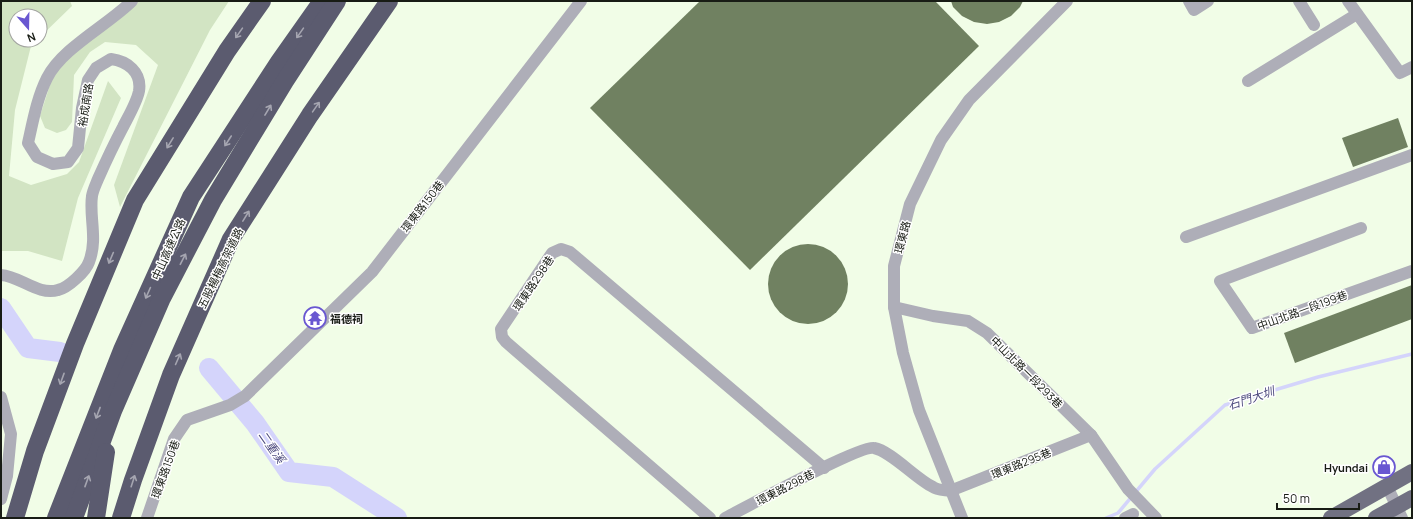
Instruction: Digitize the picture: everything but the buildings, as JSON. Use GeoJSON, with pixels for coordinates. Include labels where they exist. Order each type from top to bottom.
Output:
{"type":"FeatureCollection","features":[{"type":"Feature","properties":{"kind":"highway"},"geometry":{"type":"LineString","coordinates":[[15,518],[35,451],[72,351],[135,200],[227,51],[262,1]]}},
{"type":"Feature","properties":{"kind":"highway","name":"中山高速公路"},"geometry":{"type":"LineString","coordinates":[[56,518],[122,350],[191,197],[279,62],[322,1]]}},
{"type":"Feature","properties":{"kind":"highway","name":"中山高速公路"},"geometry":{"type":"LineString","coordinates":[[74,518],[113,411],[162,298],[214,200],[285,81],[337,1]]}},
{"type":"Feature","properties":{"kind":"highway","name":"五股楊梅高架道路"},"geometry":{"type":"LineString","coordinates":[[122,518],[133,480],[171,375],[231,240],[310,115],[389,1]]}},
{"type":"Feature","properties":{"kind":"highway"},"geometry":{"type":"LineString","coordinates":[[96,518],[113,411]]}},
{"type":"Feature","properties":{"kind":"main road"},"geometry":{"type":"LineString","coordinates":[[1331,518],[1412,472]]}},
{"type":"Feature","properties":{"kind":"main road"},"geometry":{"type":"LineString","coordinates":[[1376,518],[1399,512],[1412,498]]}},
{"type":"Feature","properties":{"kind":"street","name":"裕成南路"},"geometry":{"type":"LineString","coordinates":[[1,275],[9,276],[43,290],[58,290],[69,284],[81,274],[89,263],[93,248],[94,235],[92,195],[106,160],[131,112],[139,91],[137,76],[134,69],[121,60],[111,59],[96,68],[88,80],[82,108],[81,133],[78,148],[68,162],[53,164],[37,157],[28,143],[41,94],[48,76],[65,55],[121,12],[132,1]]}},
{"type":"Feature","properties":{"kind":"street","name":"環東路"},"geometry":{"type":"LineString","coordinates":[[962,518],[919,410],[903,353],[894,307],[894,266],[910,204],[941,140],[969,100],[1067,1]]}},
{"type":"Feature","properties":{"kind":"street"},"geometry":{"type":"LineString","coordinates":[[1189,1],[1194,10],[1208,1]]}},
{"type":"Feature","properties":{"kind":"street"},"geometry":{"type":"LineString","coordinates":[[1299,1],[1314,25]]}},
{"type":"Feature","properties":{"kind":"street"},"geometry":{"type":"LineString","coordinates":[[1348,1],[1400,73],[1412,67]]}},
{"type":"Feature","properties":{"kind":"street","name":"環東路150巷"},"geometry":{"type":"LineString","coordinates":[[147,518],[174,440],[187,420],[230,405],[245,396],[372,272],[580,2]]}},
{"type":"Feature","properties":{"kind":"street"},"geometry":{"type":"LineString","coordinates":[[1248,81],[1357,14]]}},
{"type":"Feature","properties":{"kind":"street"},"geometry":{"type":"LineString","coordinates":[[1186,237],[1412,155]]}},
{"type":"Feature","properties":{"kind":"street","name":"中山北路一段199巷"},"geometry":{"type":"LineString","coordinates":[[1361,228],[1220,281],[1252,328],[1412,271]]}},
{"type":"Feature","properties":{"kind":"street","name":"環東路298巷"},"geometry":{"type":"LineString","coordinates":[[710,518],[502,337],[501,329],[552,253],[561,249],[570,252],[824,468]]}},
{"type":"Feature","properties":{"kind":"street","name":"中山北路一段293巷"},"geometry":{"type":"LineString","coordinates":[[894,307],[933,316],[968,321],[987,333],[1091,435],[1128,489],[1156,518]]}},
{"type":"Feature","properties":{"kind":"street"},"geometry":{"type":"LineString","coordinates":[[1,397],[10,434],[7,476],[1,499]]}},
{"type":"Feature","properties":{"kind":"street","name":"環東路295巷"},"geometry":{"type":"LineString","coordinates":[[950,491],[1091,435]]}},
{"type":"Feature","properties":{"kind":"street","name":"環東路298巷"},"geometry":{"type":"LineString","coordinates":[[725,518],[865,449],[874,448],[885,452],[933,488],[950,491]]}},
{"type":"Feature","properties":{"kind":"street"},"geometry":{"type":"LineString","coordinates":[[1387,486],[1399,512]]}},
{"type":"Feature","properties":{"kind":"green space"},"geometry":{"type":"Polygon","coordinates":[[[1,1],[70,1],[72,6],[48,29],[48,8],[8,8],[8,48],[30,48],[15,110],[9,176],[31,185],[67,174],[79,162],[108,81],[121,98],[78,198],[62,261],[28,251],[1,251],[1,1]]]}},
{"type":"Feature","properties":{"kind":"green space"},"geometry":{"type":"Polygon","coordinates":[[[131,1],[229,1],[210,30],[120,207],[114,185],[158,65],[136,45],[105,42],[90,52],[74,75],[72,122],[66,130],[57,133],[45,128],[40,116],[56,66],[131,1]]]}},
{"type":"Feature","properties":{"kind":"waterway","name":"二重溪"},"geometry":{"type":"LineString","coordinates":[[1,308],[28,348],[60,352]]}},
{"type":"Feature","properties":{"kind":"waterway","name":"石門大圳"},"geometry":{"type":"LineString","coordinates":[[1106,518],[1118,513],[1155,469],[1225,405],[1318,377],[1412,354]]}},
{"type":"Feature","properties":{"kind":"waterway","name":"二重溪"},"geometry":{"type":"LineString","coordinates":[[209,368],[255,423],[289,472],[333,477],[397,518]]}},
{"type":"Feature","properties":{"kind":"place","name":"福德祠"},"geometry":{"type":"Point","coordinates":[315,318]}},
{"type":"Feature","properties":{"kind":"place","name":"Hyundai"},"geometry":{"type":"Point","coordinates":[1384,467]}}]}
